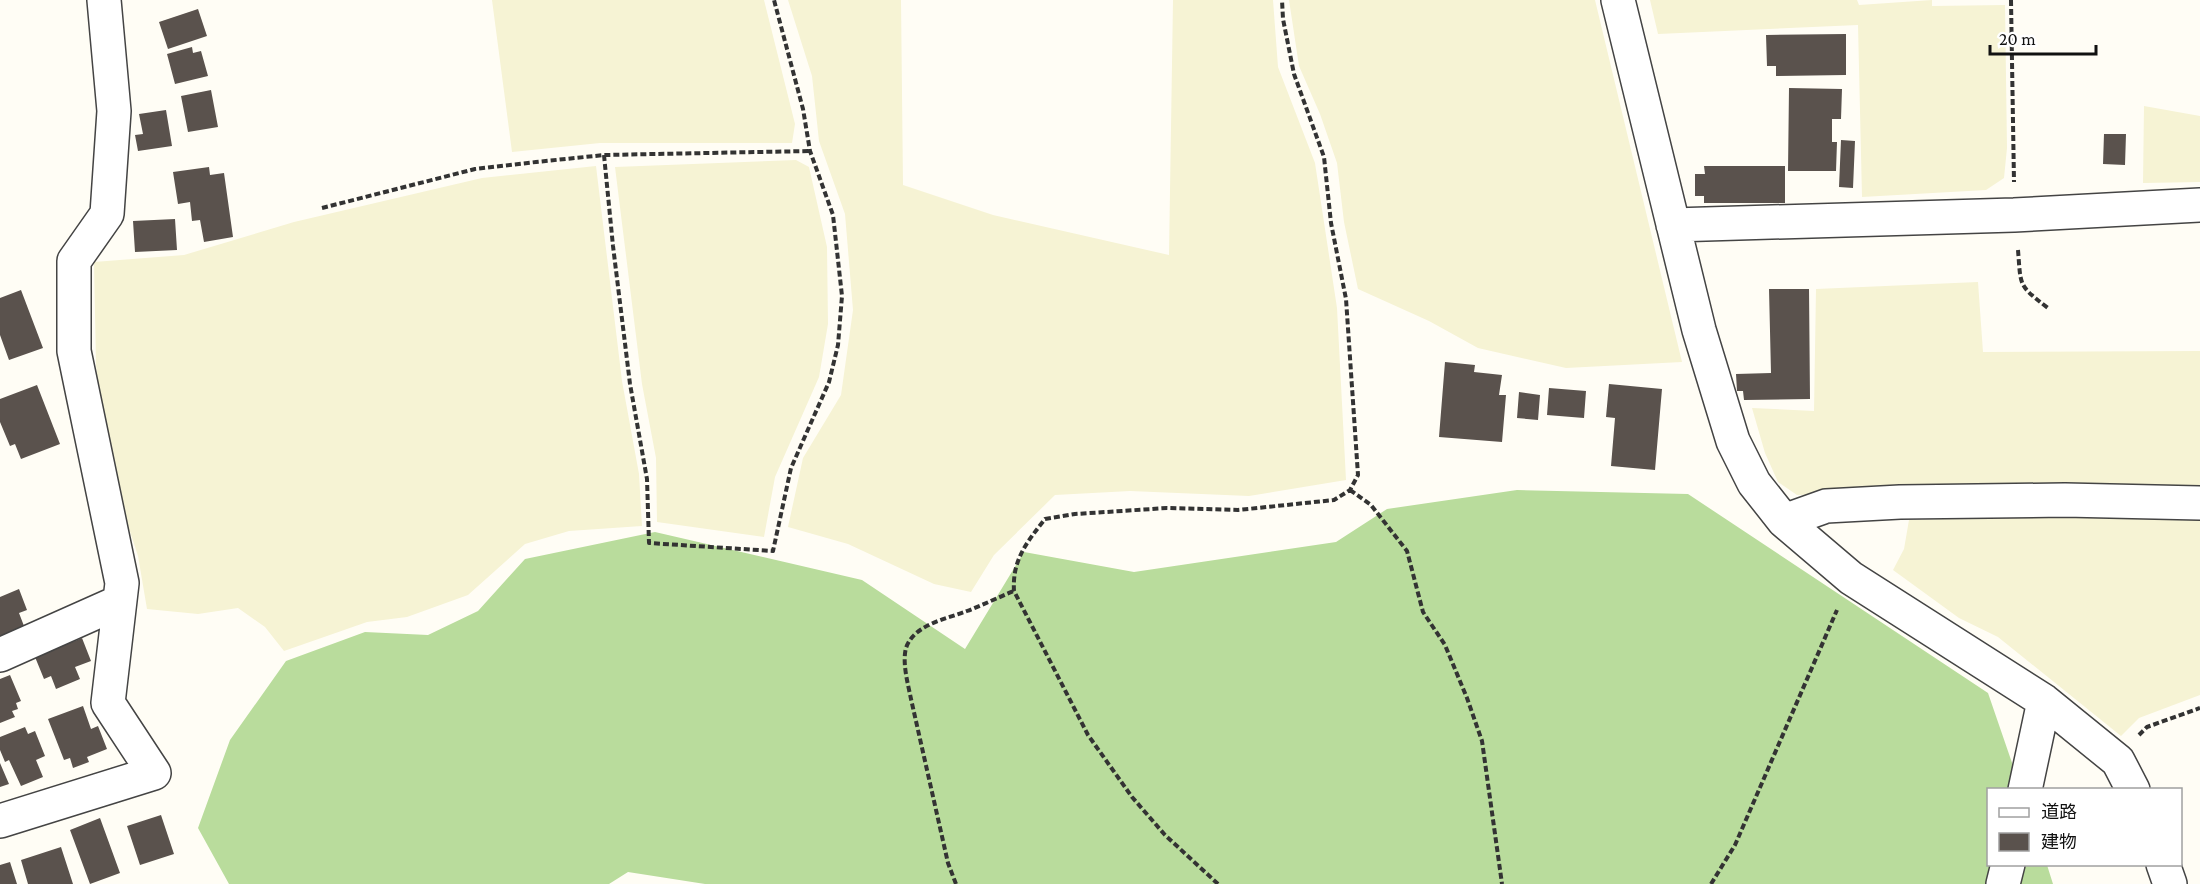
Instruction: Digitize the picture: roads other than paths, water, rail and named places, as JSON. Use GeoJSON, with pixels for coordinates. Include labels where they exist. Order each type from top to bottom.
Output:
{"type":"FeatureCollection","features":[{"type":"Feature","properties":{"kind":"street"},"geometry":{"type":"LineString","coordinates":[[0,821],[154,773],[108,703],[122,583],[74,351],[74,261],[107,214],[114,111],[104,0]]}},
{"type":"Feature","properties":{"kind":"street"},"geometry":{"type":"LineString","coordinates":[[1618,0],[1699,330],[1733,441],[1754,483],[1784,520],[1851,578],[2044,701],[2118,761],[2132,788]]}},
{"type":"Feature","properties":{"kind":"street"},"geometry":{"type":"LineString","coordinates":[[1673,225],[2014,214],[2200,205]]}},
{"type":"Feature","properties":{"kind":"street"},"geometry":{"type":"LineString","coordinates":[[1784,520],[1826,506],[1900,502],[2065,500],[2200,503]]}},
{"type":"Feature","properties":{"kind":"street"},"geometry":{"type":"LineString","coordinates":[[0,655],[119,602]]}},
{"type":"Feature","properties":{"kind":"street"},"geometry":{"type":"LineString","coordinates":[[2025,788],[2044,701]]}},
{"type":"Feature","properties":{"kind":"street"},"geometry":{"type":"LineString","coordinates":[[2003,884],[2008,866]]}},
{"type":"Feature","properties":{"kind":"street"},"geometry":{"type":"LineString","coordinates":[[2164,866],[2170,884]]}}]}
